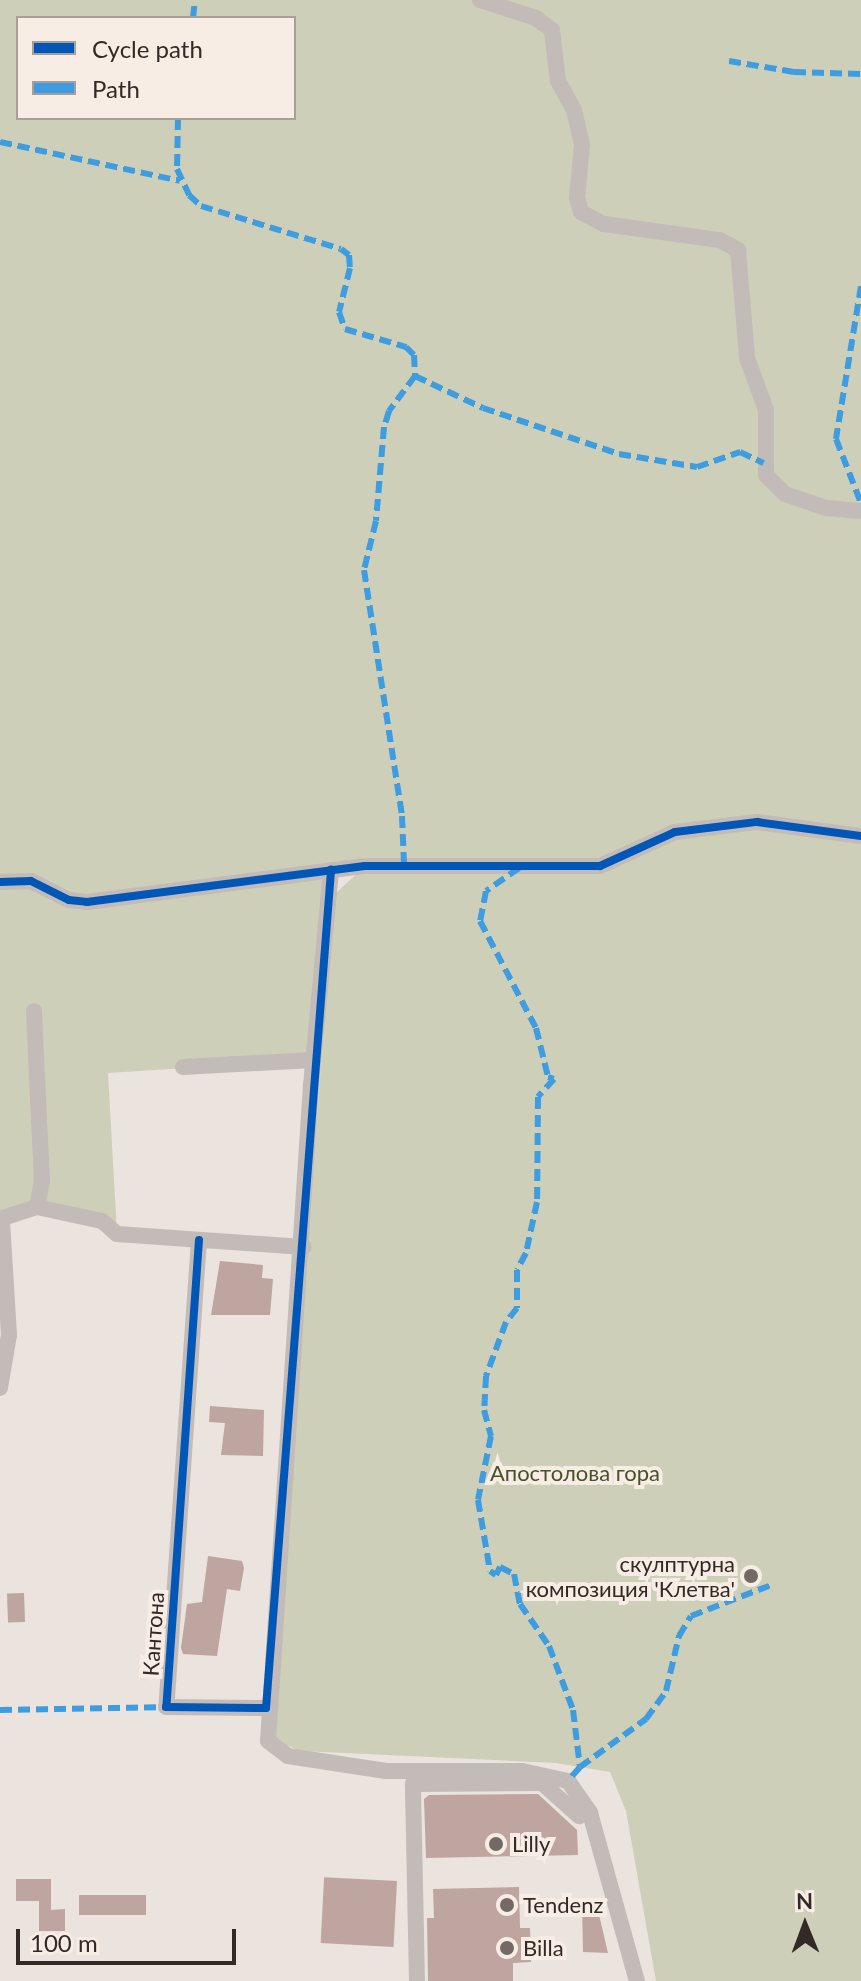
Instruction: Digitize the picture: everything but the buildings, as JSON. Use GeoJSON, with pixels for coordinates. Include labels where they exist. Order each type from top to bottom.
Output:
{"type":"FeatureCollection","features":[{"type":"Feature","properties":{"kind":"street"},"geometry":{"type":"LineString","coordinates":[[480,0],[536,18],[552,30],[558,81],[574,110],[582,146],[577,198],[581,212],[604,224],[720,240],[738,250],[747,358],[766,410],[766,475],[785,494],[826,508],[861,511]]}},
{"type":"Feature","properties":{"kind":"street"},"geometry":{"type":"LineString","coordinates":[[0,882],[31,881],[69,900],[87,902],[331,870],[404,864],[591,867],[675,832],[757,822],[861,836]]}},
{"type":"Feature","properties":{"kind":"street"},"geometry":{"type":"LineString","coordinates":[[331,870],[313,1060],[304,1247],[266,1708],[268,1741],[288,1756],[386,1771],[522,1771],[568,1781],[590,1813],[637,1981]]}},
{"type":"Feature","properties":{"kind":"street"},"geometry":{"type":"LineString","coordinates":[[34,1011],[43,1153],[37,1207]]}},
{"type":"Feature","properties":{"kind":"street"},"geometry":{"type":"LineString","coordinates":[[183,1067],[313,1060]]}},
{"type":"Feature","properties":{"kind":"street"},"geometry":{"type":"LineString","coordinates":[[0,1388],[9,1335],[1,1220],[37,1207],[102,1221],[117,1234],[304,1247]]}},
{"type":"Feature","properties":{"kind":"street","name":"Кантона"},"geometry":{"type":"LineString","coordinates":[[199,1240],[166,1707],[266,1708]]}},
{"type":"Feature","properties":{"kind":"street"},"geometry":{"type":"LineString","coordinates":[[417,1981],[413,1784],[542,1783],[579,1816]]}},
{"type":"Feature","properties":{"kind":"green space","name":"Апостолова гора"},"geometry":{"type":"Polygon","coordinates":[[[0,0],[861,0],[861,1981],[656,1981],[626,1811],[610,1772],[556,1763],[302,1751],[271,1740],[268,1715],[335,894],[364,867],[331,870],[313,1060],[108,1073],[117,1234],[37,1207],[0,1220],[0,0]]]}},
{"type":"Feature","properties":{"kind":"marked path"},"geometry":{"type":"LineString","coordinates":[[193,16],[195,0]]}},
{"type":"Feature","properties":{"kind":"marked path"},"geometry":{"type":"LineString","coordinates":[[729,61],[794,72],[861,74]]}},
{"type":"Feature","properties":{"kind":"marked path"},"geometry":{"type":"LineString","coordinates":[[178,120],[177,169],[189,195],[201,206],[341,249],[349,255],[350,268],[339,312],[345,329],[406,347],[414,355],[415,376],[389,411],[384,427],[376,521],[364,570],[402,816],[404,864]]}},
{"type":"Feature","properties":{"kind":"marked path"},"geometry":{"type":"LineString","coordinates":[[0,142],[180,181]]}},
{"type":"Feature","properties":{"kind":"marked path"},"geometry":{"type":"LineString","coordinates":[[861,286],[836,439],[861,503]]}},
{"type":"Feature","properties":{"kind":"marked path"},"geometry":{"type":"LineString","coordinates":[[415,376],[483,408],[619,454],[697,467],[740,452],[764,463]]}},
{"type":"Feature","properties":{"kind":"marked path"},"geometry":{"type":"LineString","coordinates":[[519,868],[486,891],[480,921],[536,1028],[548,1077],[554,1079],[538,1097],[537,1202],[526,1253],[517,1270],[517,1308],[506,1322],[486,1376],[484,1410],[491,1436],[478,1500],[490,1571],[496,1575],[500,1567],[514,1574],[520,1604],[549,1646],[573,1710],[580,1767],[568,1781]]}},
{"type":"Feature","properties":{"kind":"marked path"},"geometry":{"type":"LineString","coordinates":[[580,1767],[646,1719],[666,1691],[679,1636],[691,1616],[774,1584]]}},
{"type":"Feature","properties":{"kind":"marked path"},"geometry":{"type":"LineString","coordinates":[[0,1710],[173,1707]]}},
{"type":"Feature","properties":{"kind":"cycle path"},"geometry":{"type":"LineString","coordinates":[[0,882],[31,881],[69,900],[87,902],[365,866],[600,866],[675,832],[757,822],[861,836]]}},
{"type":"Feature","properties":{"kind":"cycle path"},"geometry":{"type":"LineString","coordinates":[[199,1240],[166,1707],[266,1708],[331,870]]}},
{"type":"Feature","properties":{"kind":"place","name":"скулптурна композиция 'Клетва'"},"geometry":{"type":"Point","coordinates":[751,1576]}},
{"type":"Feature","properties":{"kind":"place","name":"Lilly"},"geometry":{"type":"Point","coordinates":[496,1844]}},
{"type":"Feature","properties":{"kind":"place","name":"Tendenz"},"geometry":{"type":"Point","coordinates":[507,1905]}},
{"type":"Feature","properties":{"kind":"place","name":"Billa"},"geometry":{"type":"Point","coordinates":[507,1948]}}]}
